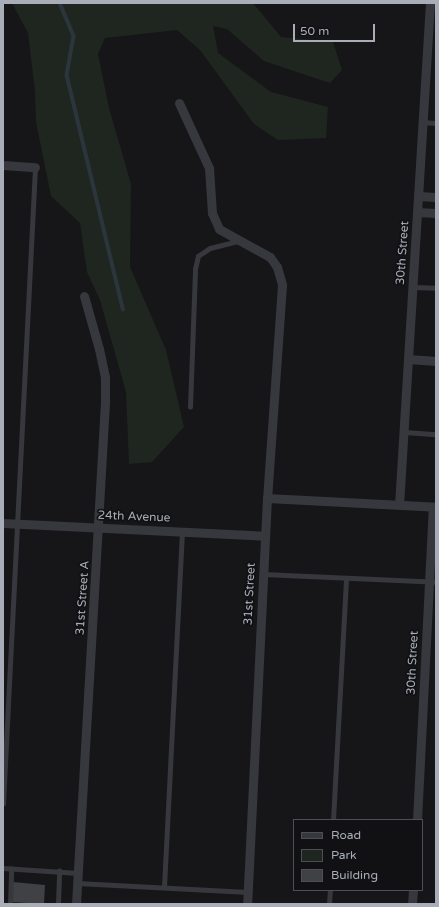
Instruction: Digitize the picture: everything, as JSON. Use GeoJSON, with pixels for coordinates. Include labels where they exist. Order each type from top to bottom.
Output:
{"type":"FeatureCollection","features":[{"type":"Feature","properties":{"kind":"street","name":"30th Street"},"geometry":{"type":"LineString","coordinates":[[399,505],[422,122],[432,49],[430,3]]}},
{"type":"Feature","properties":{"kind":"street"},"geometry":{"type":"LineString","coordinates":[[179,103],[209,168],[212,213],[219,229],[238,241]]}},
{"type":"Feature","properties":{"kind":"street"},"geometry":{"type":"LineString","coordinates":[[3,165],[35,167]]}},
{"type":"Feature","properties":{"kind":"street"},"geometry":{"type":"LineString","coordinates":[[418,196],[436,197]]}},
{"type":"Feature","properties":{"kind":"street"},"geometry":{"type":"LineString","coordinates":[[417,212],[436,213]]}},
{"type":"Feature","properties":{"kind":"street","name":"31st Street"},"geometry":{"type":"LineString","coordinates":[[238,241],[270,257],[277,267],[282,285],[267,498],[247,904]]}},
{"type":"Feature","properties":{"kind":"street","name":"31st Street A"},"geometry":{"type":"LineString","coordinates":[[76,904],[100,528],[105,377],[96,334],[84,296]]}},
{"type":"Feature","properties":{"kind":"street"},"geometry":{"type":"LineString","coordinates":[[408,359],[436,361]]}},
{"type":"Feature","properties":{"kind":"street"},"geometry":{"type":"LineString","coordinates":[[267,498],[435,507]]}},
{"type":"Feature","properties":{"kind":"street","name":"30th Street"},"geometry":{"type":"LineString","coordinates":[[417,819],[433,581],[435,507]]}},
{"type":"Feature","properties":{"kind":"street","name":"24th Avenue"},"geometry":{"type":"LineString","coordinates":[[3,523],[265,536]]}},
{"type":"Feature","properties":{"kind":"street"},"geometry":{"type":"LineString","coordinates":[[412,904],[413,891]]}},
{"type":"Feature","properties":{"kind":"lane"},"geometry":{"type":"LineString","coordinates":[[422,122],[436,123]]}},
{"type":"Feature","properties":{"kind":"lane"},"geometry":{"type":"LineString","coordinates":[[3,804],[35,167]]}},
{"type":"Feature","properties":{"kind":"lane"},"geometry":{"type":"LineString","coordinates":[[190,407],[195,269],[198,256],[210,248],[238,241]]}},
{"type":"Feature","properties":{"kind":"lane"},"geometry":{"type":"LineString","coordinates":[[413,287],[436,288]]}},
{"type":"Feature","properties":{"kind":"lane"},"geometry":{"type":"LineString","coordinates":[[404,432],[436,434]]}},
{"type":"Feature","properties":{"kind":"lane"},"geometry":{"type":"LineString","coordinates":[[164,887],[182,531]]}},
{"type":"Feature","properties":{"kind":"lane"},"geometry":{"type":"LineString","coordinates":[[263,574],[433,581]]}},
{"type":"Feature","properties":{"kind":"lane"},"geometry":{"type":"LineString","coordinates":[[334,819],[346,578]]}},
{"type":"Feature","properties":{"kind":"lane"},"geometry":{"type":"LineString","coordinates":[[3,868],[78,873]]}},
{"type":"Feature","properties":{"kind":"lane"},"geometry":{"type":"LineString","coordinates":[[10,904],[11,869]]}},
{"type":"Feature","properties":{"kind":"lane"},"geometry":{"type":"LineString","coordinates":[[58,904],[59,871]]}},
{"type":"Feature","properties":{"kind":"lane"},"geometry":{"type":"LineString","coordinates":[[77,883],[248,892]]}},
{"type":"Feature","properties":{"kind":"lane"},"geometry":{"type":"LineString","coordinates":[[329,904],[330,891]]}},
{"type":"Feature","properties":{"kind":"green space"},"geometry":{"type":"Polygon","coordinates":[[[12,3],[253,3],[281,37],[333,42],[342,70],[330,83],[264,61],[227,29],[213,26],[218,53],[271,92],[328,107],[326,138],[278,140],[254,124],[200,50],[177,30],[105,38],[98,54],[109,108],[131,184],[130,267],[166,350],[184,427],[152,462],[129,464],[126,392],[100,300],[87,272],[80,223],[51,196],[36,122],[35,91],[28,33],[12,3]]]}},
{"type":"Feature","properties":{"kind":"building"},"geometry":{"type":"Polygon","coordinates":[[[13,882],[45,885],[44,904],[11,902],[13,882]]]}},
{"type":"Feature","properties":{"kind":"waterway"},"geometry":{"type":"LineString","coordinates":[[60,3],[74,36],[67,75],[123,309]]}}]}
